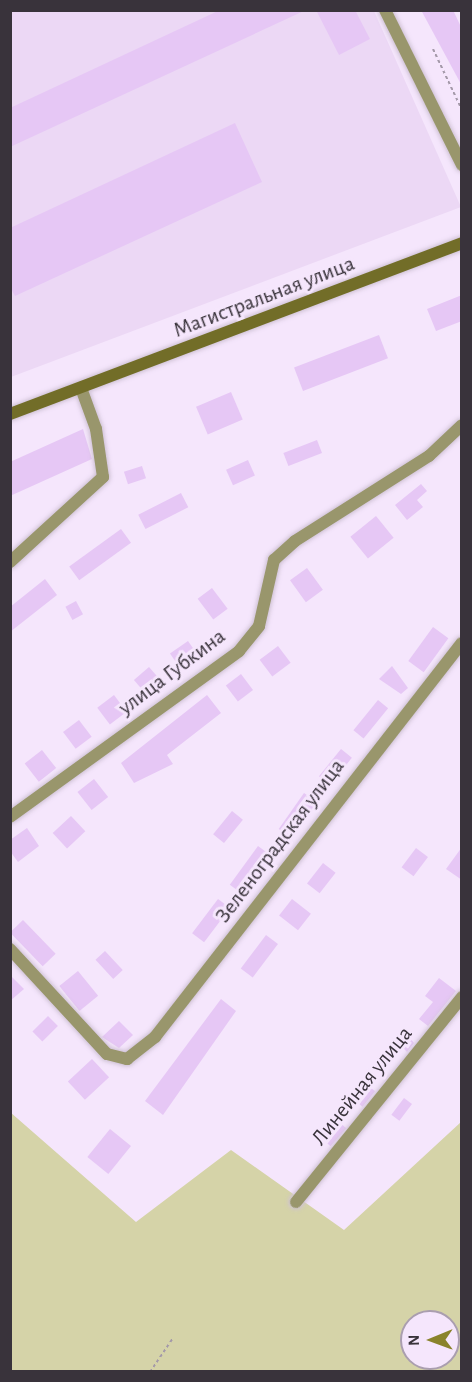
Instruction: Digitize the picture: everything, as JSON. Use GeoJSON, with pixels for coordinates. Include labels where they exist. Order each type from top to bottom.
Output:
{"type":"FeatureCollection","features":[{"type":"Feature","properties":{"kind":"main road","name":"Магистральная улица"},"geometry":{"type":"LineString","coordinates":[[10,414],[462,243]]}},
{"type":"Feature","properties":{"kind":"street"},"geometry":{"type":"LineString","coordinates":[[385,10],[462,165]]}},
{"type":"Feature","properties":{"kind":"street"},"geometry":{"type":"LineString","coordinates":[[10,562],[104,477],[96,429],[81,388]]}},
{"type":"Feature","properties":{"kind":"street","name":"улица Губкина"},"geometry":{"type":"LineString","coordinates":[[10,817],[239,651],[259,626],[274,560],[295,541],[429,456],[462,425]]}},
{"type":"Feature","properties":{"kind":"street","name":"Зеленоградская улица"},"geometry":{"type":"LineString","coordinates":[[10,949],[107,1054],[127,1059],[155,1037],[462,643]]}},
{"type":"Feature","properties":{"kind":"street","name":"Линейная улица"},"geometry":{"type":"LineString","coordinates":[[296,1202],[462,996]]}},
{"type":"Feature","properties":{"kind":"path"},"geometry":{"type":"LineString","coordinates":[[433,49],[462,110]]}},
{"type":"Feature","properties":{"kind":"path"},"geometry":{"type":"LineString","coordinates":[[150,1371],[173,1338]]}},
{"type":"Feature","properties":{"kind":"shaded area"},"geometry":{"type":"Polygon","coordinates":[[[11,11],[374,11],[461,207],[11,377],[11,11]]]}},
{"type":"Feature","properties":{"kind":"shaded area"},"geometry":{"type":"Polygon","coordinates":[[[10,1112],[136,1222],[231,1150],[344,1230],[461,1122],[461,1371],[11,1371],[10,1112]]]}},
{"type":"Feature","properties":{"kind":"building"},"geometry":{"type":"Polygon","coordinates":[[[220,10],[306,10],[10,147],[10,108],[220,10]]]}},
{"type":"Feature","properties":{"kind":"building"},"geometry":{"type":"Polygon","coordinates":[[[316,10],[355,10],[370,39],[339,55],[316,10]]]}},
{"type":"Feature","properties":{"kind":"building"},"geometry":{"type":"Polygon","coordinates":[[[421,10],[453,10],[462,29],[462,86],[421,10]]]}},
{"type":"Feature","properties":{"kind":"building"},"geometry":{"type":"Polygon","coordinates":[[[235,123],[262,182],[15,296],[10,287],[10,228],[235,123]]]}},
{"type":"Feature","properties":{"kind":"building"},"geometry":{"type":"Polygon","coordinates":[[[462,295],[462,321],[436,331],[427,309],[462,295]]]}},
{"type":"Feature","properties":{"kind":"building"},"geometry":{"type":"Polygon","coordinates":[[[379,335],[388,358],[303,391],[294,368],[379,335]]]}},
{"type":"Feature","properties":{"kind":"building"},"geometry":{"type":"Polygon","coordinates":[[[231,392],[243,420],[208,434],[196,407],[231,392]]]}},
{"type":"Feature","properties":{"kind":"building"},"geometry":{"type":"Polygon","coordinates":[[[83,429],[92,459],[10,496],[10,462],[83,429]]]}},
{"type":"Feature","properties":{"kind":"building"},"geometry":{"type":"Polygon","coordinates":[[[317,440],[322,453],[288,466],[283,453],[317,440]]]}},
{"type":"Feature","properties":{"kind":"building"},"geometry":{"type":"Polygon","coordinates":[[[248,460],[255,476],[233,485],[226,470],[248,460]]]}},
{"type":"Feature","properties":{"kind":"building"},"geometry":{"type":"Polygon","coordinates":[[[142,466],[146,478],[128,484],[124,472],[142,466]]]}},
{"type":"Feature","properties":{"kind":"building"},"geometry":{"type":"Polygon","coordinates":[[[421,484],[427,491],[417,500],[423,507],[407,520],[395,505],[421,484]]]}},
{"type":"Feature","properties":{"kind":"building"},"geometry":{"type":"Polygon","coordinates":[[[181,493],[188,507],[145,529],[138,515],[181,493]]]}},
{"type":"Feature","properties":{"kind":"building"},"geometry":{"type":"Polygon","coordinates":[[[376,516],[394,538],[368,559],[350,537],[376,516]]]}},
{"type":"Feature","properties":{"kind":"building"},"geometry":{"type":"Polygon","coordinates":[[[121,529],[131,543],[79,580],[69,567],[121,529]]]}},
{"type":"Feature","properties":{"kind":"building"},"geometry":{"type":"Polygon","coordinates":[[[307,568],[323,590],[306,602],[290,580],[307,568]]]}},
{"type":"Feature","properties":{"kind":"building"},"geometry":{"type":"Polygon","coordinates":[[[45,579],[57,595],[10,632],[10,607],[45,579]]]}},
{"type":"Feature","properties":{"kind":"building"},"geometry":{"type":"Polygon","coordinates":[[[212,588],[228,609],[213,620],[198,599],[212,588]]]}},
{"type":"Feature","properties":{"kind":"building"},"geometry":{"type":"Polygon","coordinates":[[[76,601],[83,614],[72,620],[65,607],[76,601]]]}},
{"type":"Feature","properties":{"kind":"building"},"geometry":{"type":"Polygon","coordinates":[[[433,627],[448,638],[424,672],[408,661],[433,627]]]}},
{"type":"Feature","properties":{"kind":"building"},"geometry":{"type":"Polygon","coordinates":[[[188,641],[199,657],[181,669],[170,654],[188,641]]]}},
{"type":"Feature","properties":{"kind":"building"},"geometry":{"type":"Polygon","coordinates":[[[278,646],[291,663],[272,677],[260,660],[278,646]]]}},
{"type":"Feature","properties":{"kind":"building"},"geometry":{"type":"Polygon","coordinates":[[[392,666],[408,688],[401,694],[379,679],[392,666]]]}},
{"type":"Feature","properties":{"kind":"building"},"geometry":{"type":"Polygon","coordinates":[[[149,667],[162,682],[147,695],[134,680],[149,667]]]}},
{"type":"Feature","properties":{"kind":"building"},"geometry":{"type":"Polygon","coordinates":[[[241,674],[253,690],[238,701],[226,685],[241,674]]]}},
{"type":"Feature","properties":{"kind":"building"},"geometry":{"type":"Polygon","coordinates":[[[114,695],[127,712],[110,724],[97,708],[114,695]]]}},
{"type":"Feature","properties":{"kind":"building"},"geometry":{"type":"Polygon","coordinates":[[[207,695],[221,713],[167,755],[173,764],[134,783],[121,763],[207,695]]]}},
{"type":"Feature","properties":{"kind":"building"},"geometry":{"type":"Polygon","coordinates":[[[378,700],[388,708],[364,738],[353,730],[378,700]]]}},
{"type":"Feature","properties":{"kind":"building"},"geometry":{"type":"Polygon","coordinates":[[[79,720],[92,737],[76,749],[63,732],[79,720]]]}},
{"type":"Feature","properties":{"kind":"building"},"geometry":{"type":"Polygon","coordinates":[[[341,749],[352,758],[330,785],[319,776],[341,749]]]}},
{"type":"Feature","properties":{"kind":"building"},"geometry":{"type":"Polygon","coordinates":[[[42,750],[56,768],[39,782],[25,764],[42,750]]]}},
{"type":"Feature","properties":{"kind":"building"},"geometry":{"type":"Polygon","coordinates":[[[94,779],[108,797],[92,810],[77,792],[94,779]]]}},
{"type":"Feature","properties":{"kind":"building"},"geometry":{"type":"Polygon","coordinates":[[[304,793],[317,802],[292,838],[279,829],[304,793]]]}},
{"type":"Feature","properties":{"kind":"building"},"geometry":{"type":"Polygon","coordinates":[[[232,811],[243,820],[224,843],[213,834],[232,811]]]}},
{"type":"Feature","properties":{"kind":"building"},"geometry":{"type":"Polygon","coordinates":[[[71,816],[85,831],[67,848],[53,833],[71,816]]]}},
{"type":"Feature","properties":{"kind":"building"},"geometry":{"type":"Polygon","coordinates":[[[27,828],[39,846],[18,862],[10,851],[10,840],[27,828]]]}},
{"type":"Feature","properties":{"kind":"building"},"geometry":{"type":"Polygon","coordinates":[[[258,846],[273,857],[245,896],[230,885],[258,846]]]}},
{"type":"Feature","properties":{"kind":"building"},"geometry":{"type":"Polygon","coordinates":[[[462,847],[462,880],[446,869],[462,847]]]}},
{"type":"Feature","properties":{"kind":"building"},"geometry":{"type":"Polygon","coordinates":[[[416,848],[428,857],[414,876],[402,867],[416,848]]]}},
{"type":"Feature","properties":{"kind":"building"},"geometry":{"type":"Polygon","coordinates":[[[323,863],[336,873],[320,893],[307,883],[323,863]]]}},
{"type":"Feature","properties":{"kind":"building"},"geometry":{"type":"Polygon","coordinates":[[[218,899],[230,908],[204,942],[192,933],[218,899]]]}},
{"type":"Feature","properties":{"kind":"building"},"geometry":{"type":"Polygon","coordinates":[[[292,899],[311,914],[298,930],[279,916],[292,899]]]}},
{"type":"Feature","properties":{"kind":"building"},"geometry":{"type":"Polygon","coordinates":[[[23,920],[56,954],[43,966],[10,933],[23,920]]]}},
{"type":"Feature","properties":{"kind":"building"},"geometry":{"type":"Polygon","coordinates":[[[266,935],[278,944],[253,978],[241,969],[266,935]]]}},
{"type":"Feature","properties":{"kind":"building"},"geometry":{"type":"Polygon","coordinates":[[[105,951],[123,970],[113,979],[95,960],[105,951]]]}},
{"type":"Feature","properties":{"kind":"building"},"geometry":{"type":"Polygon","coordinates":[[[78,971],[98,996],[79,1011],[59,986],[78,971]]]}},
{"type":"Feature","properties":{"kind":"building"},"geometry":{"type":"Polygon","coordinates":[[[10,975],[24,989],[10,1001],[10,975]]]}},
{"type":"Feature","properties":{"kind":"building"},"geometry":{"type":"Polygon","coordinates":[[[439,978],[456,991],[428,1026],[419,1019],[433,1002],[425,996],[439,978]]]}},
{"type":"Feature","properties":{"kind":"building"},"geometry":{"type":"Polygon","coordinates":[[[221,999],[236,1011],[163,1115],[145,1101],[221,999]]]}},
{"type":"Feature","properties":{"kind":"building"},"geometry":{"type":"Polygon","coordinates":[[[48,1016],[58,1026],[42,1041],[32,1032],[48,1016]]]}},
{"type":"Feature","properties":{"kind":"building"},"geometry":{"type":"Polygon","coordinates":[[[119,1021],[133,1035],[119,1048],[102,1037],[119,1021]]]}},
{"type":"Feature","properties":{"kind":"building"},"geometry":{"type":"Polygon","coordinates":[[[405,1032],[414,1043],[407,1052],[396,1040],[405,1032]]]}},
{"type":"Feature","properties":{"kind":"building"},"geometry":{"type":"Polygon","coordinates":[[[92,1059],[109,1077],[85,1100],[68,1082],[92,1059]]]}},
{"type":"Feature","properties":{"kind":"building"},"geometry":{"type":"Polygon","coordinates":[[[365,1083],[375,1091],[363,1107],[352,1099],[365,1083]]]}},
{"type":"Feature","properties":{"kind":"building"},"geometry":{"type":"Polygon","coordinates":[[[404,1098],[412,1104],[399,1121],[391,1115],[404,1098]]]}},
{"type":"Feature","properties":{"kind":"building"},"geometry":{"type":"Polygon","coordinates":[[[338,1121],[346,1128],[331,1146],[322,1139],[338,1121]]]}},
{"type":"Feature","properties":{"kind":"building"},"geometry":{"type":"Polygon","coordinates":[[[110,1129],[131,1146],[108,1174],[87,1157],[110,1129]]]}}]}
